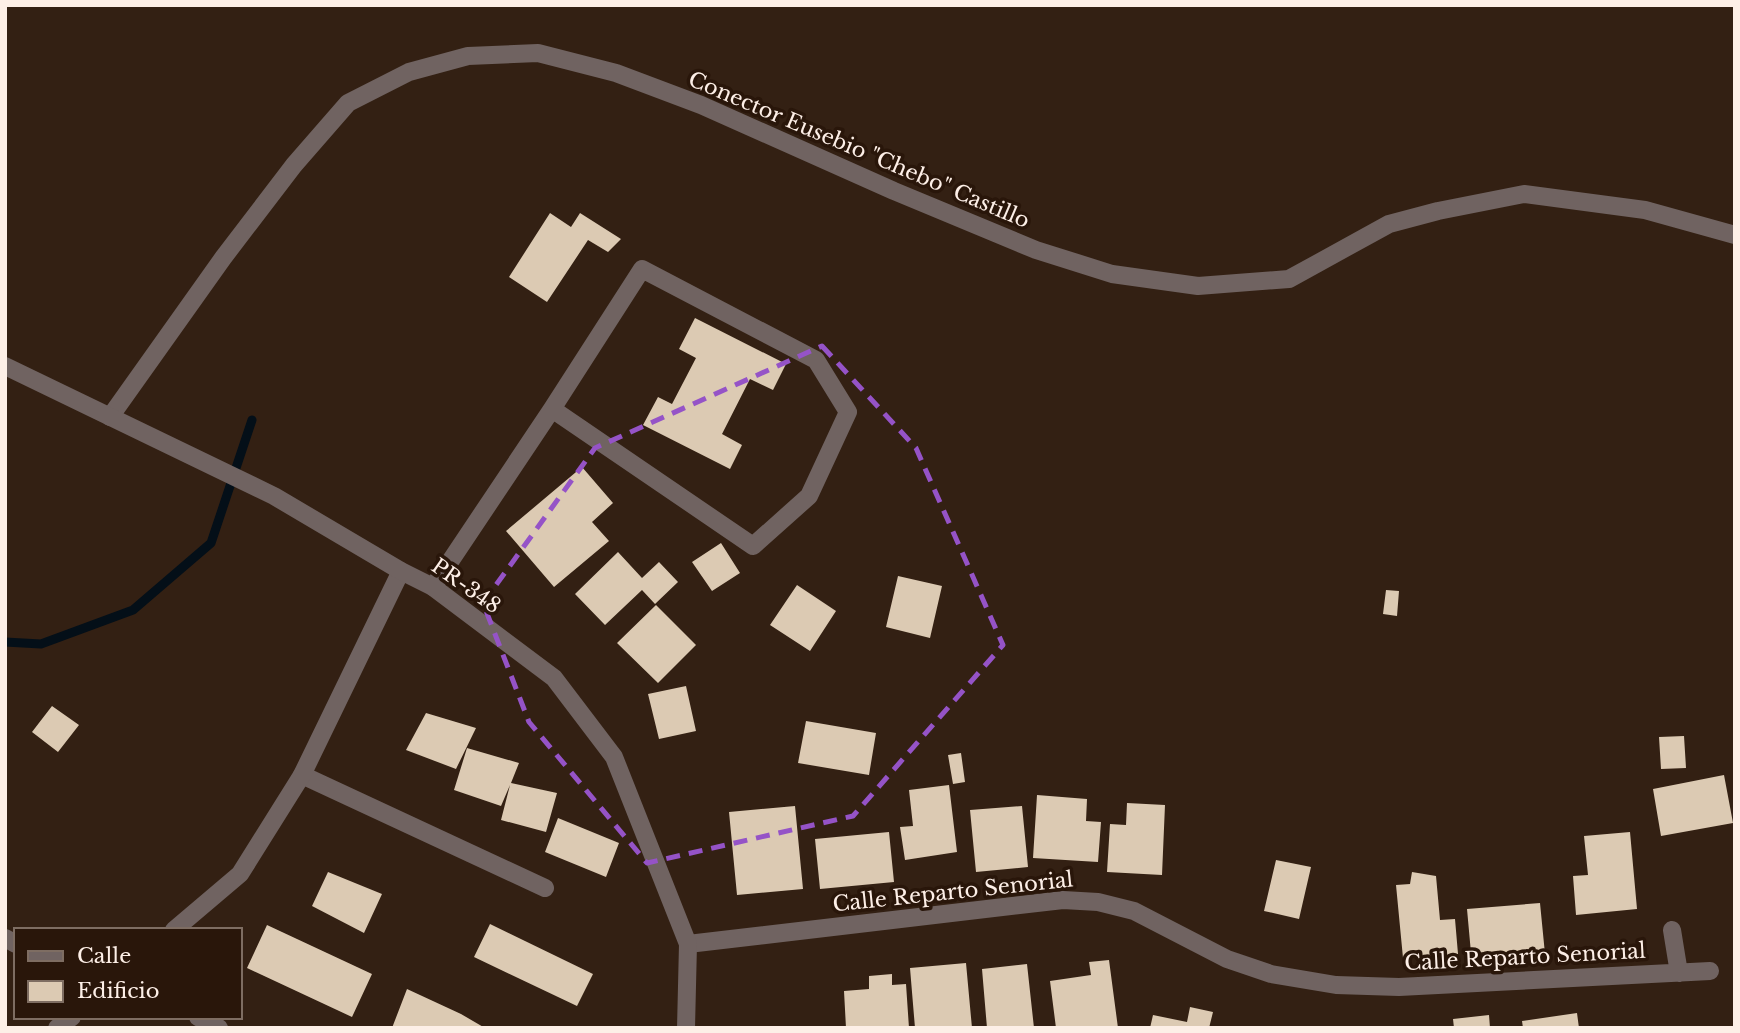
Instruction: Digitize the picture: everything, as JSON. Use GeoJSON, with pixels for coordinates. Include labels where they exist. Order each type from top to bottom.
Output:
{"type":"FeatureCollection","features":[{"type":"Feature","properties":{"kind":"street","name":"Conector Eusebio \"Chebo\" Castillo"},"geometry":{"type":"LineString","coordinates":[[110,417],[223,258],[286,176],[348,103],[410,72],[468,56],[538,53],[616,73],[701,105],[894,191],[1036,250],[1112,274],[1198,286],[1289,279],[1389,225],[1438,211],[1524,194],[1645,210],[1735,235]]}},
{"type":"Feature","properties":{"kind":"street"},"geometry":{"type":"LineString","coordinates":[[433,587],[642,269],[816,360],[848,412],[809,496],[753,546],[552,409]]}},
{"type":"Feature","properties":{"kind":"street","name":"PR-348"},"geometry":{"type":"LineString","coordinates":[[5,366],[274,496],[433,587],[554,678],[614,757],[688,944],[686,1028]]}},
{"type":"Feature","properties":{"kind":"street"},"geometry":{"type":"LineString","coordinates":[[176,928],[240,874],[302,775],[401,571]]}},
{"type":"Feature","properties":{"kind":"street"},"geometry":{"type":"LineString","coordinates":[[302,775],[545,888]]}},
{"type":"Feature","properties":{"kind":"street","name":"Calle Reparto Senorial"},"geometry":{"type":"LineString","coordinates":[[688,944],[1063,900],[1098,902],[1134,911],[1227,959],[1271,974],[1336,985],[1399,987],[1710,971]]}},
{"type":"Feature","properties":{"kind":"street"},"geometry":{"type":"LineString","coordinates":[[1672,930],[1679,973]]}},
{"type":"Feature","properties":{"kind":"street"},"geometry":{"type":"LineString","coordinates":[[202,1019],[219,1028]]}},
{"type":"Feature","properties":{"kind":"highlighted area"},"geometry":{"type":"Polygon","coordinates":[[[822,346],[916,448],[1003,645],[853,816],[647,863],[529,722],[483,603],[595,448],[822,346]]]}},
{"type":"Feature","properties":{"kind":"building"},"geometry":{"type":"Polygon","coordinates":[[[550,213],[571,227],[580,213],[621,239],[608,252],[588,240],[547,302],[509,277],[550,213]]]}},
{"type":"Feature","properties":{"kind":"building"},"geometry":{"type":"Polygon","coordinates":[[[695,318],[786,364],[773,390],[750,379],[722,434],[742,445],[730,469],[643,425],[658,397],[672,404],[696,358],[679,349],[695,318]]]}},
{"type":"Feature","properties":{"kind":"building"},"geometry":{"type":"Polygon","coordinates":[[[582,467],[613,503],[592,522],[609,541],[554,587],[506,531],[582,467]]]}},
{"type":"Feature","properties":{"kind":"building"},"geometry":{"type":"Polygon","coordinates":[[[721,543],[740,573],[712,591],[692,562],[721,543]]]}},
{"type":"Feature","properties":{"kind":"building"},"geometry":{"type":"Polygon","coordinates":[[[618,552],[642,578],[659,562],[678,582],[655,604],[642,590],[605,625],[575,594],[618,552]]]}},
{"type":"Feature","properties":{"kind":"building"},"geometry":{"type":"Polygon","coordinates":[[[898,576],[942,586],[930,638],[886,627],[898,576]]]}},
{"type":"Feature","properties":{"kind":"building"},"geometry":{"type":"Polygon","coordinates":[[[797,585],[836,611],[810,651],[770,625],[797,585]]]}},
{"type":"Feature","properties":{"kind":"building"},"geometry":{"type":"Polygon","coordinates":[[[1386,590],[1399,591],[1397,616],[1383,614],[1386,590]]]}},
{"type":"Feature","properties":{"kind":"building"},"geometry":{"type":"Polygon","coordinates":[[[656,605],[696,645],[658,683],[617,643],[656,605]]]}},
{"type":"Feature","properties":{"kind":"building"},"geometry":{"type":"Polygon","coordinates":[[[686,686],[696,731],[659,739],[648,694],[686,686]]]}},
{"type":"Feature","properties":{"kind":"building"},"geometry":{"type":"Polygon","coordinates":[[[52,706],[79,725],[58,752],[32,732],[52,706]]]}},
{"type":"Feature","properties":{"kind":"building"},"geometry":{"type":"Polygon","coordinates":[[[426,713],[476,728],[456,769],[406,750],[426,713]]]}},
{"type":"Feature","properties":{"kind":"building"},"geometry":{"type":"Polygon","coordinates":[[[806,721],[876,733],[869,775],[798,763],[806,721]]]}},
{"type":"Feature","properties":{"kind":"building"},"geometry":{"type":"Polygon","coordinates":[[[1684,736],[1686,768],[1661,769],[1659,737],[1684,736]]]}},
{"type":"Feature","properties":{"kind":"building"},"geometry":{"type":"Polygon","coordinates":[[[467,748],[519,763],[511,783],[557,793],[546,832],[501,820],[510,785],[501,806],[454,790],[467,748]]]}},
{"type":"Feature","properties":{"kind":"building"},"geometry":{"type":"Polygon","coordinates":[[[961,753],[965,782],[953,784],[948,755],[961,753]]]}},
{"type":"Feature","properties":{"kind":"building"},"geometry":{"type":"Polygon","coordinates":[[[1724,775],[1733,823],[1661,836],[1653,789],[1724,775]]]}},
{"type":"Feature","properties":{"kind":"building"},"geometry":{"type":"Polygon","coordinates":[[[949,785],[957,852],[905,860],[900,827],[913,826],[909,790],[949,785]]]}},
{"type":"Feature","properties":{"kind":"building"},"geometry":{"type":"Polygon","coordinates":[[[1037,795],[1087,799],[1086,821],[1101,822],[1098,862],[1033,858],[1037,795]]]}},
{"type":"Feature","properties":{"kind":"building"},"geometry":{"type":"Polygon","coordinates":[[[1127,803],[1165,805],[1162,875],[1107,872],[1110,824],[1126,825],[1127,803]]]}},
{"type":"Feature","properties":{"kind":"building"},"geometry":{"type":"Polygon","coordinates":[[[795,806],[803,889],[737,895],[729,812],[795,806]]]}},
{"type":"Feature","properties":{"kind":"building"},"geometry":{"type":"Polygon","coordinates":[[[1022,806],[1028,867],[976,872],[970,810],[1022,806]]]}},
{"type":"Feature","properties":{"kind":"building"},"geometry":{"type":"Polygon","coordinates":[[[558,818],[619,843],[606,877],[545,852],[558,818]]]}},
{"type":"Feature","properties":{"kind":"building"},"geometry":{"type":"Polygon","coordinates":[[[889,832],[894,882],[820,889],[815,839],[889,832]]]}},
{"type":"Feature","properties":{"kind":"building"},"geometry":{"type":"Polygon","coordinates":[[[1630,832],[1637,909],[1576,915],[1573,876],[1588,875],[1584,836],[1630,832]]]}},
{"type":"Feature","properties":{"kind":"building"},"geometry":{"type":"Polygon","coordinates":[[[1276,860],[1311,867],[1299,919],[1264,911],[1276,860]]]}},
{"type":"Feature","properties":{"kind":"building"},"geometry":{"type":"Polygon","coordinates":[[[328,872],[382,894],[364,933],[312,906],[328,872]]]}},
{"type":"Feature","properties":{"kind":"building"},"geometry":{"type":"Polygon","coordinates":[[[1412,872],[1436,876],[1440,920],[1455,919],[1458,954],[1403,958],[1396,885],[1410,884],[1412,872]]]}},
{"type":"Feature","properties":{"kind":"building"},"geometry":{"type":"Polygon","coordinates":[[[1540,903],[1545,954],[1502,957],[1501,951],[1471,953],[1467,909],[1540,903]]]}},
{"type":"Feature","properties":{"kind":"building"},"geometry":{"type":"Polygon","coordinates":[[[490,924],[593,974],[577,1006],[474,957],[490,924]]]}},
{"type":"Feature","properties":{"kind":"building"},"geometry":{"type":"Polygon","coordinates":[[[267,925],[372,974],[352,1017],[247,968],[267,925]]]}},
{"type":"Feature","properties":{"kind":"building"},"geometry":{"type":"Polygon","coordinates":[[[1109,960],[1118,1028],[1056,1028],[1050,981],[1091,975],[1089,962],[1109,960]]]}},
{"type":"Feature","properties":{"kind":"building"},"geometry":{"type":"Polygon","coordinates":[[[966,963],[972,1028],[915,1028],[910,968],[966,963]]]}},
{"type":"Feature","properties":{"kind":"building"},"geometry":{"type":"Polygon","coordinates":[[[1027,964],[1034,1028],[987,1028],[982,969],[1027,964]]]}},
{"type":"Feature","properties":{"kind":"building"},"geometry":{"type":"Polygon","coordinates":[[[892,974],[892,985],[906,984],[909,1028],[846,1028],[844,991],[869,989],[869,976],[892,974]]]}},
{"type":"Feature","properties":{"kind":"building"},"geometry":{"type":"Polygon","coordinates":[[[407,989],[461,1014],[485,1028],[392,1028],[407,989]]]}},
{"type":"Feature","properties":{"kind":"building"},"geometry":{"type":"Polygon","coordinates":[[[1190,1007],[1213,1012],[1209,1028],[1150,1028],[1153,1015],[1187,1022],[1190,1007]]]}},
{"type":"Feature","properties":{"kind":"building"},"geometry":{"type":"Polygon","coordinates":[[[1577,1013],[1579,1028],[1523,1028],[1522,1021],[1577,1013]]]}},
{"type":"Feature","properties":{"kind":"building"},"geometry":{"type":"Polygon","coordinates":[[[1489,1015],[1490,1028],[1454,1028],[1453,1019],[1489,1015]]]}},
{"type":"Feature","properties":{"kind":"waterway"},"geometry":{"type":"LineString","coordinates":[[5,642],[41,644],[133,610],[211,543],[252,420]]}}]}
